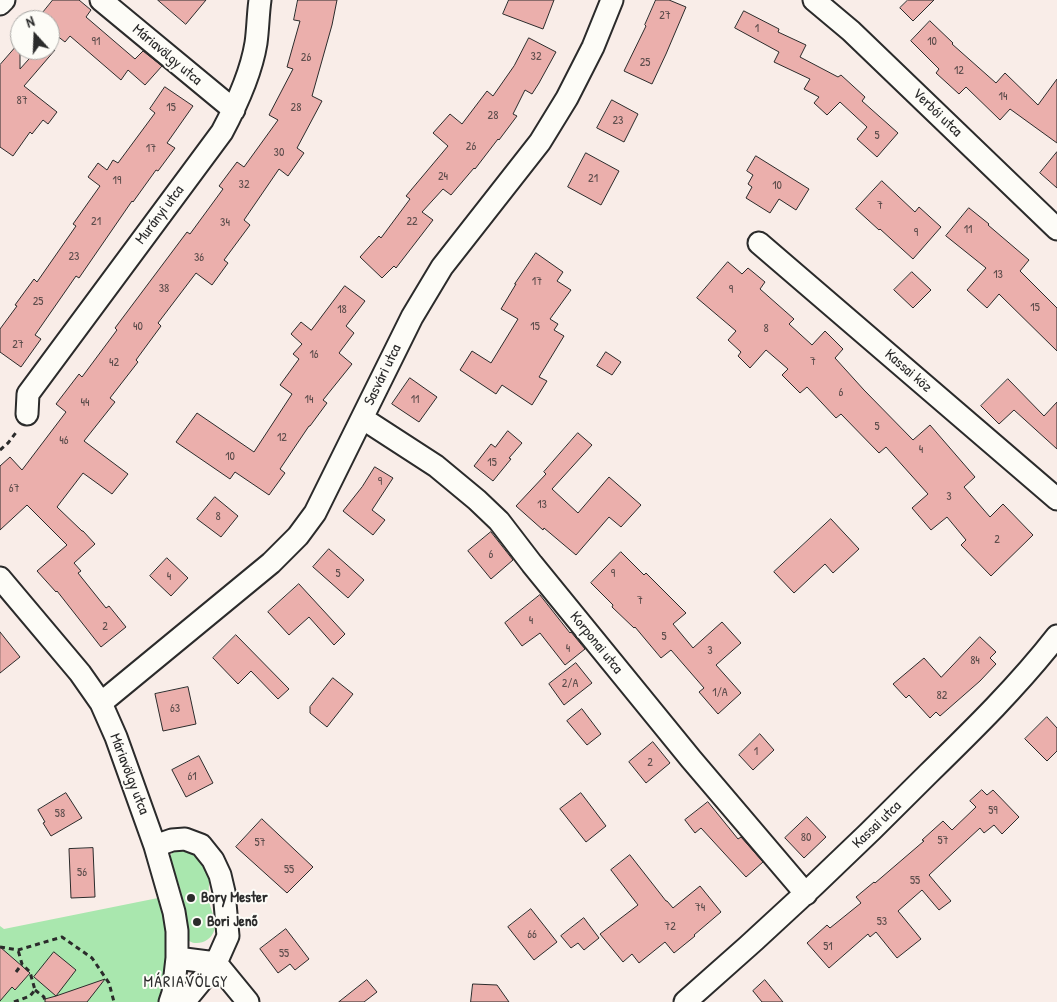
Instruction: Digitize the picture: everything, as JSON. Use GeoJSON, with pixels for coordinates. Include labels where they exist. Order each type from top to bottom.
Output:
{"type":"FeatureCollection","features":[{"type":"Feature","properties":{"kind":"street"},"geometry":{"type":"LineString","coordinates":[[0,4],[4,0]]}},
{"type":"Feature","properties":{"kind":"street","name":"Máriavölgy utca"},"geometry":{"type":"LineString","coordinates":[[101,0],[234,110]]}},
{"type":"Feature","properties":{"kind":"street","name":"Murányi utca"},"geometry":{"type":"LineString","coordinates":[[26,414],[28,394],[222,132],[234,110],[251,64],[256,44],[260,0]]}},
{"type":"Feature","properties":{"kind":"street","name":"Sasvári utca"},"geometry":{"type":"LineString","coordinates":[[101,703],[271,563],[298,536],[315,513],[412,317],[442,267],[540,142],[567,98],[593,47],[612,0]]}},
{"type":"Feature","properties":{"kind":"street","name":"Verbói utca"},"geometry":{"type":"LineString","coordinates":[[814,0],[851,31],[1057,229]]}},
{"type":"Feature","properties":{"kind":"street","name":"Kassai köz"},"geometry":{"type":"LineString","coordinates":[[759,243],[1057,499]]}},
{"type":"Feature","properties":{"kind":"street","name":"Korponai utca"},"geometry":{"type":"LineString","coordinates":[[362,418],[436,466],[499,521],[691,759],[806,894]]}},
{"type":"Feature","properties":{"kind":"street","name":"Máriavölgy utca"},"geometry":{"type":"LineString","coordinates":[[0,578],[80,673],[101,703],[116,736],[156,846],[174,912],[177,931],[177,958],[173,993],[170,1002]]}},
{"type":"Feature","properties":{"kind":"street","name":"Kassai utca"},"geometry":{"type":"LineString","coordinates":[[685,1002],[806,894],[877,826],[1025,675],[1057,636]]}},
{"type":"Feature","properties":{"kind":"street"},"geometry":{"type":"LineString","coordinates":[[156,846],[172,840],[185,839],[201,845],[214,860],[224,892],[228,936],[216,963],[184,1002]]}},
{"type":"Feature","properties":{"kind":"street"},"geometry":{"type":"LineString","coordinates":[[177,958],[216,963],[248,1002]]}},
{"type":"Feature","properties":{"kind":"path"},"geometry":{"type":"LineString","coordinates":[[0,450],[8,443]]}},
{"type":"Feature","properties":{"kind":"path"},"geometry":{"type":"LineString","coordinates":[[0,947],[18,950],[62,937],[92,958],[109,983],[114,1002]]}},
{"type":"Feature","properties":{"kind":"path"},"geometry":{"type":"LineString","coordinates":[[18,950],[22,964],[30,972],[36,990],[44,997],[45,1002]]}},
{"type":"Feature","properties":{"kind":"path"},"geometry":{"type":"LineString","coordinates":[[16,972],[22,964]]}},
{"type":"Feature","properties":{"kind":"path"},"geometry":{"type":"LineString","coordinates":[[14,1002],[30,996],[36,990]]}},
{"type":"Feature","properties":{"kind":"green space"},"geometry":{"type":"Polygon","coordinates":[[[179,849],[197,856],[207,869],[209,899],[215,927],[209,939],[200,943],[191,942],[183,932],[182,896],[170,857],[173,851],[179,849]]]}},
{"type":"Feature","properties":{"kind":"green space"},"geometry":{"type":"Polygon","coordinates":[[[158,898],[166,938],[166,962],[158,1002],[0,1002],[0,926],[4,929],[158,898]]]}},
{"type":"Feature","properties":{"kind":"building"},"geometry":{"type":"Polygon","coordinates":[[[53,0],[79,0],[91,10],[86,17],[135,59],[143,51],[162,66],[145,85],[128,70],[121,80],[70,36],[65,42],[60,38],[60,10],[45,10],[53,0]]]}},
{"type":"Feature","properties":{"kind":"building"},"geometry":{"type":"Polygon","coordinates":[[[158,0],[206,0],[186,24],[158,0]]]}},
{"type":"Feature","properties":{"kind":"building"},"geometry":{"type":"Polygon","coordinates":[[[298,0],[337,0],[312,96],[322,101],[297,148],[304,153],[288,176],[279,169],[244,220],[250,225],[224,260],[228,263],[212,285],[196,273],[158,323],[161,326],[136,360],[138,362],[110,398],[115,402],[84,441],[128,474],[112,494],[83,473],[57,507],[95,544],[74,563],[81,571],[78,573],[106,608],[109,606],[126,627],[101,647],[57,591],[37,571],[67,545],[27,505],[0,530],[0,466],[10,457],[22,470],[66,412],[56,404],[79,374],[82,377],[117,330],[115,328],[187,232],[190,234],[223,189],[219,186],[237,162],[244,167],[278,120],[269,115],[293,69],[287,67],[300,21],[294,20],[298,0]]]}},
{"type":"Feature","properties":{"kind":"building"},"geometry":{"type":"Polygon","coordinates":[[[509,0],[554,0],[543,29],[503,14],[509,0]]]}},
{"type":"Feature","properties":{"kind":"building"},"geometry":{"type":"Polygon","coordinates":[[[656,0],[669,0],[686,7],[652,84],[624,71],[646,26],[656,0]]]}},
{"type":"Feature","properties":{"kind":"building"},"geometry":{"type":"Polygon","coordinates":[[[908,0],[934,0],[913,21],[900,8],[908,0]]]}},
{"type":"Feature","properties":{"kind":"building"},"geometry":{"type":"Polygon","coordinates":[[[744,11],[779,29],[778,32],[806,45],[800,57],[838,77],[841,75],[865,97],[862,101],[898,133],[877,157],[857,139],[867,127],[840,102],[827,115],[814,103],[819,97],[804,89],[810,79],[774,62],[779,52],[735,28],[744,11]]]}},
{"type":"Feature","properties":{"kind":"building"},"geometry":{"type":"Polygon","coordinates":[[[930,21],[952,44],[996,83],[1005,73],[1038,105],[1057,79],[1057,143],[1010,109],[1000,120],[966,87],[959,94],[936,73],[939,69],[911,41],[930,21]]]}},
{"type":"Feature","properties":{"kind":"building"},"geometry":{"type":"Polygon","coordinates":[[[529,38],[556,52],[539,83],[532,94],[525,90],[513,114],[517,116],[475,169],[451,195],[443,189],[422,212],[433,220],[396,268],[394,266],[382,278],[360,257],[379,236],[381,238],[410,199],[406,196],[448,146],[433,133],[450,114],[462,124],[487,91],[493,96],[514,66],[529,38]]]}},
{"type":"Feature","properties":{"kind":"building"},"geometry":{"type":"Polygon","coordinates":[[[10,54],[10,60],[20,60],[20,69],[28,60],[46,60],[24,86],[57,112],[48,124],[43,120],[32,134],[30,132],[13,156],[0,147],[0,65],[10,54]]]}},
{"type":"Feature","properties":{"kind":"building"},"geometry":{"type":"Polygon","coordinates":[[[165,87],[193,106],[167,143],[175,148],[132,201],[79,278],[76,276],[35,335],[41,339],[21,367],[0,352],[0,329],[34,279],[37,282],[76,226],[73,224],[100,186],[88,177],[98,163],[107,170],[113,160],[118,163],[155,113],[150,109],[165,87]]]}},
{"type":"Feature","properties":{"kind":"building"},"geometry":{"type":"Polygon","coordinates":[[[612,100],[638,114],[624,142],[597,128],[612,100]]]}},
{"type":"Feature","properties":{"kind":"building"},"geometry":{"type":"Polygon","coordinates":[[[1057,152],[1057,188],[1040,173],[1057,152]]]}},
{"type":"Feature","properties":{"kind":"building"},"geometry":{"type":"Polygon","coordinates":[[[586,153],[619,171],[601,205],[568,187],[586,153]]]}},
{"type":"Feature","properties":{"kind":"building"},"geometry":{"type":"Polygon","coordinates":[[[756,156],[809,189],[796,210],[779,199],[770,213],[746,198],[752,187],[748,184],[753,175],[747,171],[756,156]]]}},
{"type":"Feature","properties":{"kind":"building"},"geometry":{"type":"Polygon","coordinates":[[[882,181],[915,212],[919,207],[941,227],[913,259],[856,209],[882,181]]]}},
{"type":"Feature","properties":{"kind":"building"},"geometry":{"type":"Polygon","coordinates":[[[969,208],[1029,260],[1020,271],[1057,308],[1057,351],[999,294],[987,308],[967,290],[986,268],[946,236],[969,208]]]}},
{"type":"Feature","properties":{"kind":"building"},"geometry":{"type":"Polygon","coordinates":[[[536,253],[563,272],[557,281],[571,290],[550,319],[558,324],[554,330],[564,336],[539,377],[547,381],[532,405],[502,385],[496,394],[460,370],[472,351],[491,363],[518,319],[501,309],[536,253]]]}},
{"type":"Feature","properties":{"kind":"building"},"geometry":{"type":"Polygon","coordinates":[[[728,262],[742,274],[748,268],[765,282],[760,289],[794,319],[789,324],[812,345],[825,331],[843,349],[835,358],[913,440],[930,425],[975,477],[964,487],[990,517],[1003,504],[1033,535],[991,576],[961,545],[966,540],[947,517],[931,530],[912,508],[928,494],[886,447],[879,453],[841,414],[836,418],[807,387],[800,393],[782,375],[788,369],[766,350],[750,368],[738,356],[741,352],[728,340],[736,331],[697,298],[728,262]]]}},
{"type":"Feature","properties":{"kind":"building"},"geometry":{"type":"Polygon","coordinates":[[[912,272],[931,290],[913,308],[894,290],[912,272]]]}},
{"type":"Feature","properties":{"kind":"building"},"geometry":{"type":"Polygon","coordinates":[[[345,286],[365,301],[346,326],[354,333],[339,353],[352,364],[323,400],[327,403],[280,469],[285,473],[269,495],[235,472],[230,479],[176,442],[197,413],[254,452],[292,394],[280,385],[299,359],[293,354],[302,344],[291,334],[301,322],[311,330],[345,286]]]}},
{"type":"Feature","properties":{"kind":"building"},"geometry":{"type":"Polygon","coordinates":[[[606,352],[621,362],[612,375],[597,366],[606,352]]]}},
{"type":"Feature","properties":{"kind":"building"},"geometry":{"type":"Polygon","coordinates":[[[410,378],[437,397],[419,422],[392,404],[410,378]]]}},
{"type":"Feature","properties":{"kind":"building"},"geometry":{"type":"Polygon","coordinates":[[[1008,379],[1044,416],[1057,402],[1057,449],[1014,410],[999,424],[981,406],[1008,379]]]}},
{"type":"Feature","properties":{"kind":"building"},"geometry":{"type":"Polygon","coordinates":[[[508,431],[522,443],[493,481],[474,466],[491,444],[495,447],[508,431]]]}},
{"type":"Feature","properties":{"kind":"building"},"geometry":{"type":"Polygon","coordinates":[[[578,433],[592,445],[552,489],[578,513],[609,477],[641,505],[621,527],[609,517],[576,555],[544,528],[543,530],[516,506],[546,474],[544,472],[578,433]]]}},
{"type":"Feature","properties":{"kind":"building"},"geometry":{"type":"Polygon","coordinates":[[[375,467],[393,478],[372,510],[385,520],[373,535],[343,511],[375,467]]]}},
{"type":"Feature","properties":{"kind":"building"},"geometry":{"type":"Polygon","coordinates":[[[215,497],[238,516],[221,537],[197,519],[215,497]]]}},
{"type":"Feature","properties":{"kind":"building"},"geometry":{"type":"Polygon","coordinates":[[[831,519],[859,549],[833,573],[825,564],[794,593],[774,572],[831,519]]]}},
{"type":"Feature","properties":{"kind":"building"},"geometry":{"type":"Polygon","coordinates":[[[491,532],[513,560],[491,579],[468,551],[491,532]]]}},
{"type":"Feature","properties":{"kind":"building"},"geometry":{"type":"Polygon","coordinates":[[[329,549],[364,580],[348,598],[313,567],[329,549]]]}},
{"type":"Feature","properties":{"kind":"building"},"geometry":{"type":"Polygon","coordinates":[[[621,552],[644,575],[646,573],[686,613],[673,624],[693,648],[722,622],[741,643],[716,665],[741,693],[718,714],[699,692],[704,688],[671,650],[661,658],[635,627],[612,607],[613,605],[591,583],[621,552]]]}},
{"type":"Feature","properties":{"kind":"building"},"geometry":{"type":"Polygon","coordinates":[[[167,558],[188,578],[171,596],[150,576],[167,558]]]}},
{"type":"Feature","properties":{"kind":"building"},"geometry":{"type":"Polygon","coordinates":[[[299,584],[345,634],[334,645],[309,617],[289,635],[268,612],[299,584]]]}},
{"type":"Feature","properties":{"kind":"building"},"geometry":{"type":"Polygon","coordinates":[[[540,595],[585,649],[565,665],[540,633],[522,646],[505,623],[540,595]]]}},
{"type":"Feature","properties":{"kind":"building"},"geometry":{"type":"Polygon","coordinates":[[[0,632],[20,657],[0,673],[0,632]]]}},
{"type":"Feature","properties":{"kind":"building"},"geometry":{"type":"Polygon","coordinates":[[[236,635],[289,689],[278,699],[251,671],[238,684],[213,658],[236,635]]]}},
{"type":"Feature","properties":{"kind":"building"},"geometry":{"type":"Polygon","coordinates":[[[980,637],[996,652],[990,658],[996,664],[980,681],[940,716],[936,712],[930,718],[909,695],[906,698],[893,684],[924,658],[941,677],[980,637]]]}},
{"type":"Feature","properties":{"kind":"building"},"geometry":{"type":"Polygon","coordinates":[[[576,663],[592,683],[564,705],[549,684],[576,663]]]}},
{"type":"Feature","properties":{"kind":"building"},"geometry":{"type":"Polygon","coordinates":[[[333,678],[353,694],[327,727],[310,713],[310,707],[333,678]]]}},
{"type":"Feature","properties":{"kind":"building"},"geometry":{"type":"Polygon","coordinates":[[[188,687],[196,724],[163,731],[155,694],[188,687]]]}},
{"type":"Feature","properties":{"kind":"building"},"geometry":{"type":"Polygon","coordinates":[[[582,709],[601,734],[587,745],[567,721],[582,709]]]}},
{"type":"Feature","properties":{"kind":"building"},"geometry":{"type":"Polygon","coordinates":[[[1047,717],[1057,728],[1057,751],[1047,761],[1025,739],[1047,717]]]}},
{"type":"Feature","properties":{"kind":"building"},"geometry":{"type":"Polygon","coordinates":[[[760,734],[774,750],[753,770],[739,755],[760,734]]]}},
{"type":"Feature","properties":{"kind":"building"},"geometry":{"type":"Polygon","coordinates":[[[653,742],[670,763],[646,783],[629,762],[653,742]]]}},
{"type":"Feature","properties":{"kind":"building"},"geometry":{"type":"Polygon","coordinates":[[[199,756],[213,783],[186,797],[172,770],[199,756]]]}},
{"type":"Feature","properties":{"kind":"building"},"geometry":{"type":"Polygon","coordinates":[[[982,790],[987,795],[993,790],[1019,817],[1002,834],[994,825],[984,833],[980,828],[929,875],[951,901],[939,910],[922,890],[898,911],[921,939],[897,958],[876,932],[870,937],[868,934],[829,968],[807,943],[827,925],[830,928],[861,903],[856,897],[924,841],[922,840],[943,821],[952,830],[976,807],[970,801],[982,790]]]}},
{"type":"Feature","properties":{"kind":"building"},"geometry":{"type":"Polygon","coordinates":[[[66,793],[82,818],[51,836],[38,810],[66,793]]]}},
{"type":"Feature","properties":{"kind":"building"},"geometry":{"type":"Polygon","coordinates":[[[581,793],[606,826],[586,842],[560,809],[581,793]]]}},
{"type":"Feature","properties":{"kind":"building"},"geometry":{"type":"Polygon","coordinates":[[[708,802],[738,839],[741,837],[763,862],[746,877],[701,828],[695,833],[685,820],[708,802]]]}},
{"type":"Feature","properties":{"kind":"building"},"geometry":{"type":"Polygon","coordinates":[[[807,817],[826,837],[804,858],[785,838],[807,817]]]}},
{"type":"Feature","properties":{"kind":"building"},"geometry":{"type":"Polygon","coordinates":[[[262,819],[313,867],[287,893],[236,847],[262,819]]]}},
{"type":"Feature","properties":{"kind":"building"},"geometry":{"type":"Polygon","coordinates":[[[93,848],[95,897],[71,898],[69,849],[93,848]]]}},
{"type":"Feature","properties":{"kind":"building"},"geometry":{"type":"Polygon","coordinates":[[[630,855],[673,908],[700,886],[721,912],[674,953],[665,942],[639,963],[632,954],[623,962],[600,934],[638,905],[611,870],[630,855]]]}},
{"type":"Feature","properties":{"kind":"building"},"geometry":{"type":"Polygon","coordinates":[[[531,909],[557,942],[534,960],[508,927],[531,909]]]}},
{"type":"Feature","properties":{"kind":"building"},"geometry":{"type":"Polygon","coordinates":[[[584,918],[599,938],[584,950],[578,943],[571,948],[561,936],[584,918]]]}},
{"type":"Feature","properties":{"kind":"building"},"geometry":{"type":"Polygon","coordinates":[[[286,929],[309,959],[295,970],[290,964],[278,973],[260,949],[286,929]]]}},
{"type":"Feature","properties":{"kind":"building"},"geometry":{"type":"Polygon","coordinates":[[[0,947],[30,973],[15,990],[12,987],[0,1001],[0,947]]]}},
{"type":"Feature","properties":{"kind":"building"},"geometry":{"type":"Polygon","coordinates":[[[54,952],[76,970],[56,996],[34,977],[54,952]]]}},
{"type":"Feature","properties":{"kind":"building"},"geometry":{"type":"Polygon","coordinates":[[[105,979],[87,1002],[45,1002],[45,999],[105,979]]]}},
{"type":"Feature","properties":{"kind":"building"},"geometry":{"type":"Polygon","coordinates":[[[367,980],[377,992],[364,1002],[339,1002],[367,980]]]}},
{"type":"Feature","properties":{"kind":"building"},"geometry":{"type":"Polygon","coordinates":[[[765,980],[783,1002],[762,1002],[753,991],[765,980]]]}},
{"type":"Feature","properties":{"kind":"building"},"geometry":{"type":"Polygon","coordinates":[[[473,984],[497,985],[509,1002],[471,1002],[473,984]]]}},
{"type":"Feature","properties":{"kind":"place","name":"Bory Mester"},"geometry":{"type":"Point","coordinates":[191,898]}},
{"type":"Feature","properties":{"kind":"place","name":"Bori Jenő"},"geometry":{"type":"Point","coordinates":[197,922]}},
{"type":"Feature","properties":{"kind":"district","name":"MÁRIAVÖLGY"},"geometry":{"type":"Point","coordinates":[186,983]}}]}
